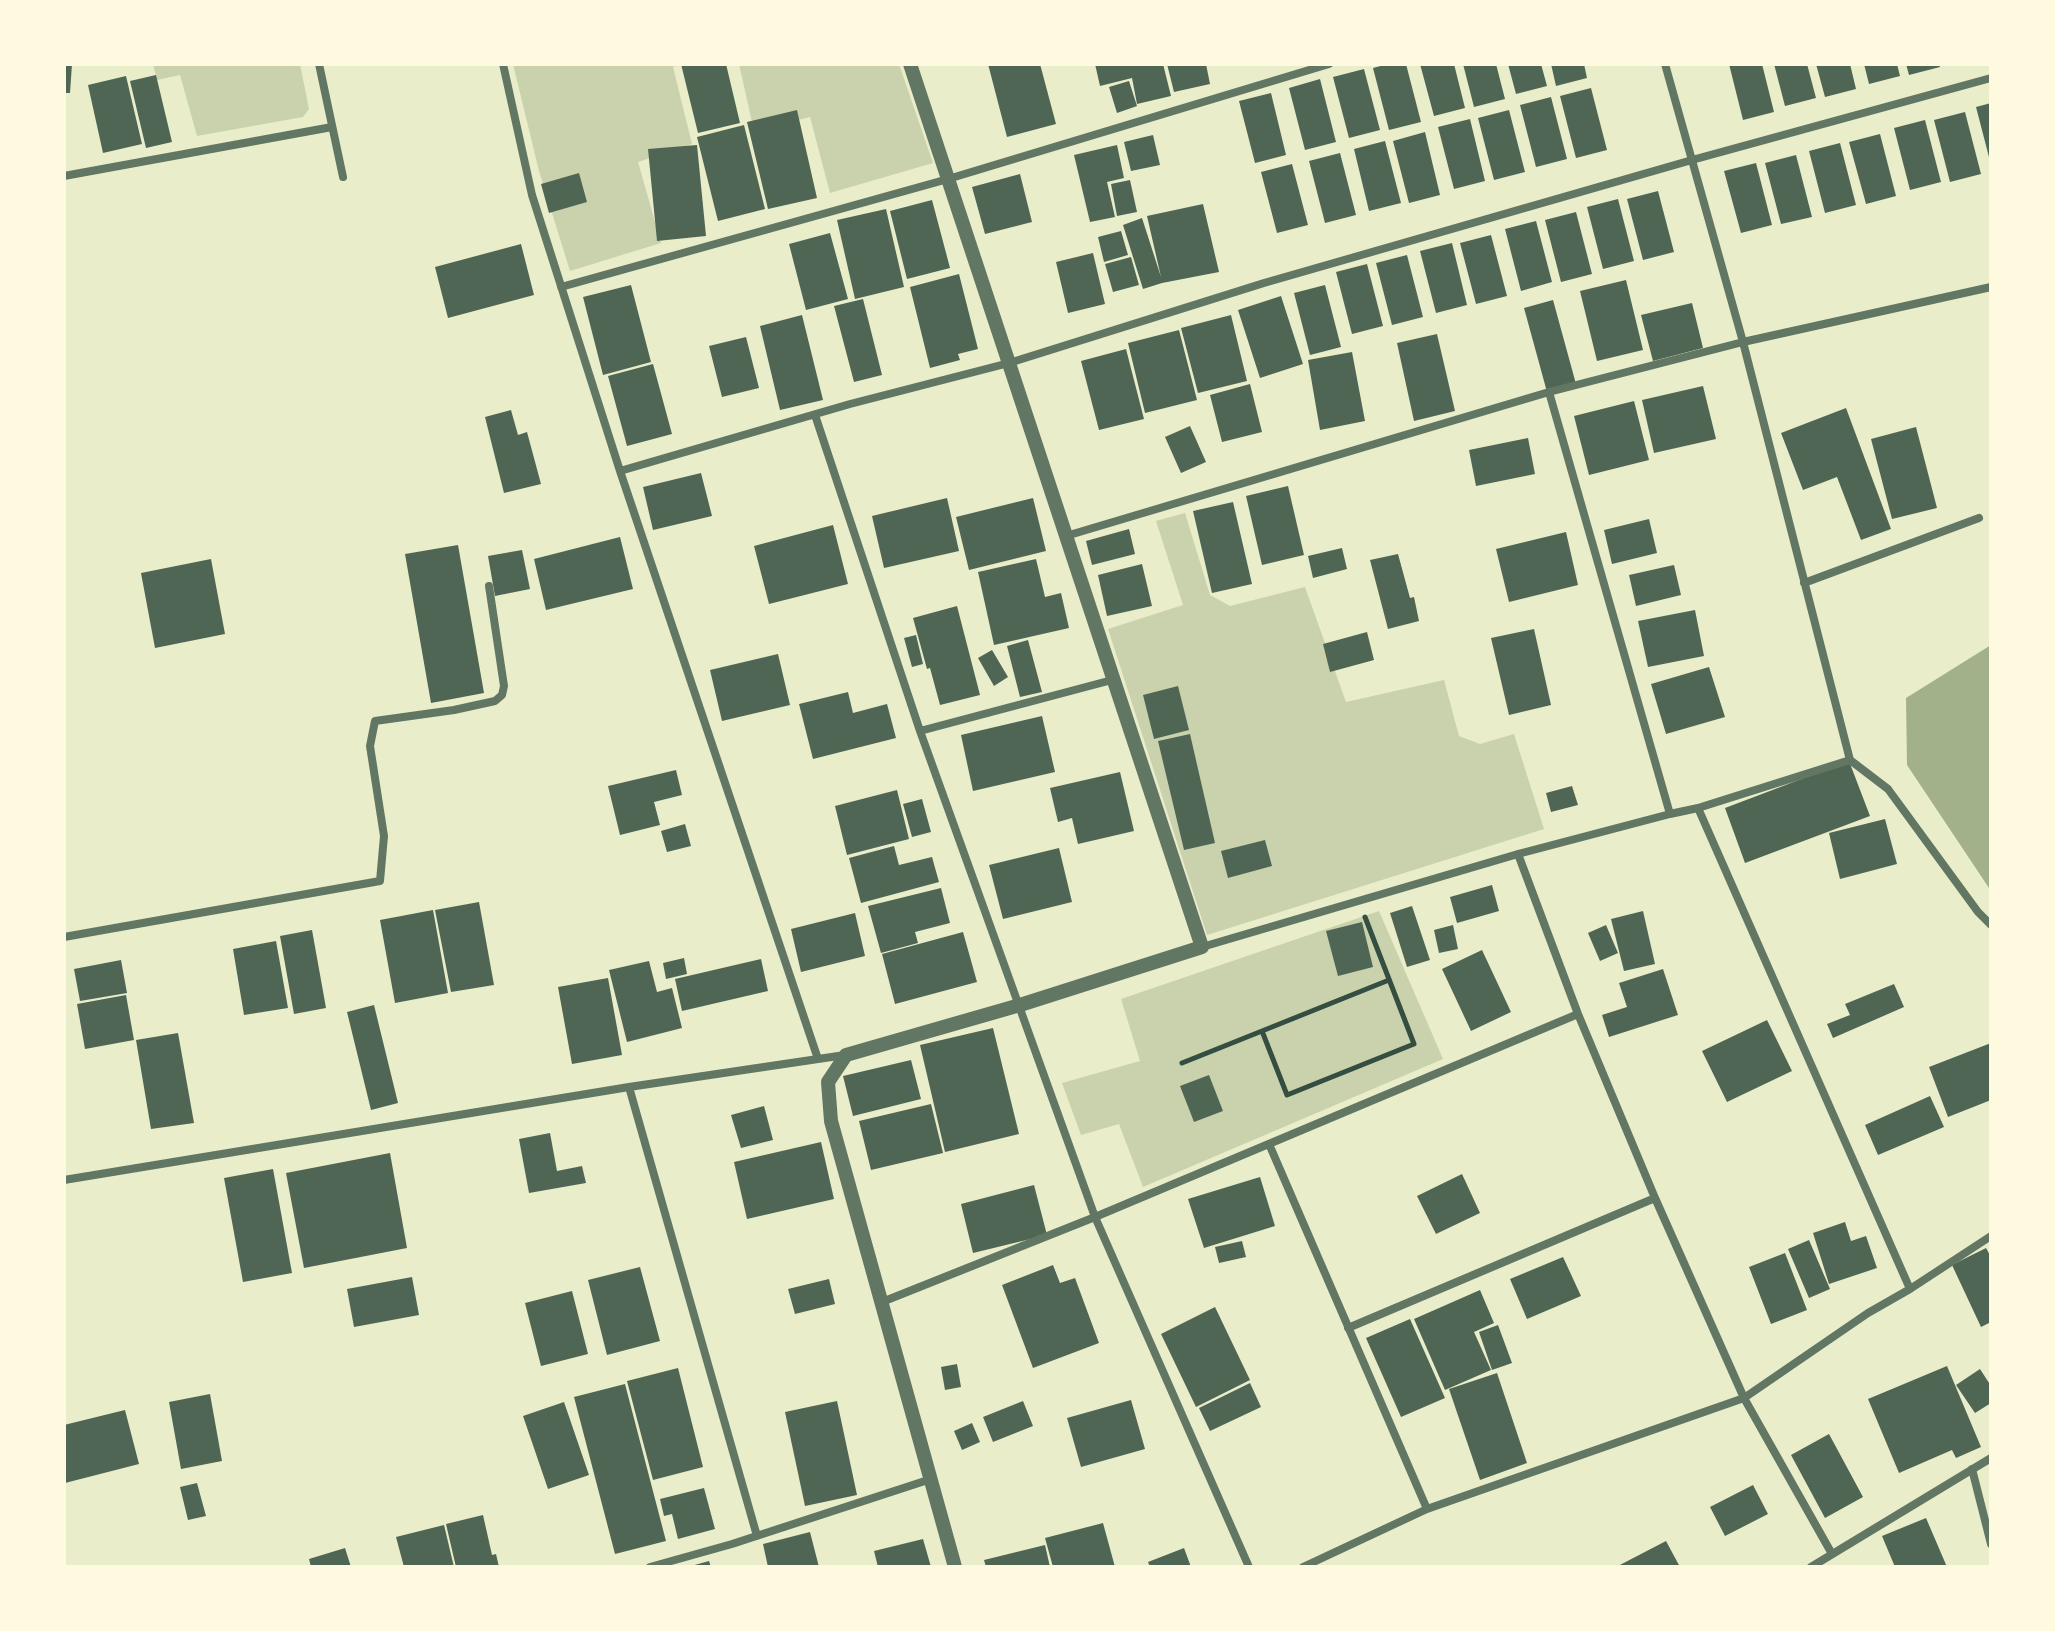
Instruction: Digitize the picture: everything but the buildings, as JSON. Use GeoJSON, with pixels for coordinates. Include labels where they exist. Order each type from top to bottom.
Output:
{"type":"FeatureCollection","features":[{"type":"Feature","properties":{"kind":"street"},"geometry":{"type":"LineString","coordinates":[[319,64],[343,177]]}},
{"type":"Feature","properties":{"kind":"street"},"geometry":{"type":"LineString","coordinates":[[503,64],[532,195],[561,287],[818,1059]]}},
{"type":"Feature","properties":{"kind":"street"},"geometry":{"type":"LineString","coordinates":[[910,64],[1202,947]]}},
{"type":"Feature","properties":{"kind":"street"},"geometry":{"type":"LineString","coordinates":[[561,287],[948,179],[1329,64]]}},
{"type":"Feature","properties":{"kind":"street"},"geometry":{"type":"LineString","coordinates":[[1665,64],[1743,342],[1850,760],[1888,789],[1978,912],[1991,925]]}},
{"type":"Feature","properties":{"kind":"street"},"geometry":{"type":"LineString","coordinates":[[620,471],[850,404],[1009,363],[1264,283],[1692,160],[1991,78]]}},
{"type":"Feature","properties":{"kind":"street"},"geometry":{"type":"LineString","coordinates":[[64,176],[332,127]]}},
{"type":"Feature","properties":{"kind":"street"},"geometry":{"type":"LineString","coordinates":[[1065,537],[1549,392],[1743,342],[1991,287]]}},
{"type":"Feature","properties":{"kind":"street"},"geometry":{"type":"LineString","coordinates":[[1549,392],[1670,814]]}},
{"type":"Feature","properties":{"kind":"street"},"geometry":{"type":"LineString","coordinates":[[815,415],[920,731],[1095,1217],[1249,1567]]}},
{"type":"Feature","properties":{"kind":"street"},"geometry":{"type":"LineString","coordinates":[[1804,583],[1979,518]]}},
{"type":"Feature","properties":{"kind":"street"},"geometry":{"type":"LineString","coordinates":[[64,937],[380,881],[384,836],[370,746],[375,721],[468,707],[495,701],[502,695],[504,686],[489,586]]}},
{"type":"Feature","properties":{"kind":"street"},"geometry":{"type":"LineString","coordinates":[[920,731],[1112,680]]}},
{"type":"Feature","properties":{"kind":"street"},"geometry":{"type":"LineString","coordinates":[[64,1180],[629,1087],[846,1055],[1518,854],[1698,808],[1850,760]]}},
{"type":"Feature","properties":{"kind":"street"},"geometry":{"type":"LineString","coordinates":[[1698,808],[1910,1289]]}},
{"type":"Feature","properties":{"kind":"street"},"geometry":{"type":"LineString","coordinates":[[1518,854],[1578,1014],[1744,1398],[1832,1554]]}},
{"type":"Feature","properties":{"kind":"street"},"geometry":{"type":"LineString","coordinates":[[882,1302],[1095,1217],[1578,1014]]}},
{"type":"Feature","properties":{"kind":"street"},"geometry":{"type":"LineString","coordinates":[[846,1055],[828,1082],[831,1121],[955,1567]]}},
{"type":"Feature","properties":{"kind":"street"},"geometry":{"type":"LineString","coordinates":[[629,1087],[757,1536]]}},
{"type":"Feature","properties":{"kind":"street"},"geometry":{"type":"LineString","coordinates":[[1269,1144],[1427,1509]]}},
{"type":"Feature","properties":{"kind":"street"},"geometry":{"type":"LineString","coordinates":[[1348,1328],[1655,1198]]}},
{"type":"Feature","properties":{"kind":"street"},"geometry":{"type":"LineString","coordinates":[[1303,1567],[1427,1509],[1744,1398],[1868,1313],[1991,1236]]}},
{"type":"Feature","properties":{"kind":"street"},"geometry":{"type":"LineString","coordinates":[[1811,1567],[1991,1458]]}},
{"type":"Feature","properties":{"kind":"street"},"geometry":{"type":"LineString","coordinates":[[1972,1469],[1991,1544]]}},
{"type":"Feature","properties":{"kind":"street"},"geometry":{"type":"LineString","coordinates":[[650,1567],[931,1479]]}},
{"type":"Feature","properties":{"kind":"path"},"geometry":{"type":"LineString","coordinates":[[1262,1031],[1287,1095],[1414,1044],[1359,901]]}},
{"type":"Feature","properties":{"kind":"path"},"geometry":{"type":"LineString","coordinates":[[1182,1063],[1389,980]]}},
{"type":"Feature","properties":{"kind":"shaded area"},"geometry":{"type":"Polygon","coordinates":[[[153,64],[300,64],[309,109],[303,117],[197,136],[180,75],[157,80],[153,64]]]}},
{"type":"Feature","properties":{"kind":"shaded area"},"geometry":{"type":"Polygon","coordinates":[[[513,64],[682,64],[673,67],[692,144],[638,162],[661,243],[570,271],[539,171],[513,64]]]}},
{"type":"Feature","properties":{"kind":"shaded area"},"geometry":{"type":"Polygon","coordinates":[[[739,64],[899,64],[933,163],[830,193],[810,117],[754,131],[739,64]]]}},
{"type":"Feature","properties":{"kind":"shaded area"},"geometry":{"type":"Polygon","coordinates":[[[1185,513],[1210,595],[1230,606],[1305,587],[1346,702],[1444,680],[1459,736],[1480,744],[1514,734],[1544,829],[1207,935],[1108,629],[1183,605],[1156,521],[1185,513]]]}},
{"type":"Feature","properties":{"kind":"shaded area"},"geometry":{"type":"Polygon","coordinates":[[[1991,645],[1991,891],[1907,765],[1906,698],[1991,645]]]}},
{"type":"Feature","properties":{"kind":"shaded area"},"geometry":{"type":"Polygon","coordinates":[[[1379,911],[1443,1059],[1143,1187],[1119,1124],[1081,1135],[1062,1083],[1140,1061],[1121,999],[1379,911]]]}}]}
